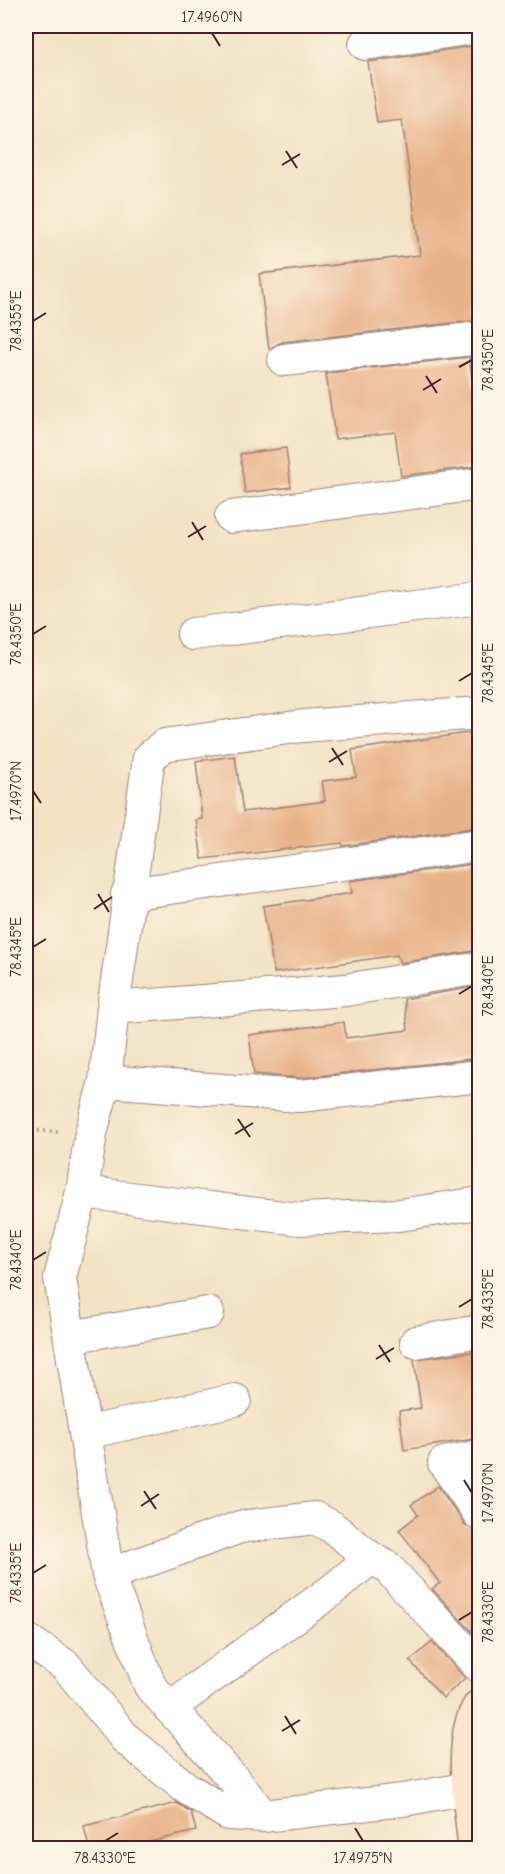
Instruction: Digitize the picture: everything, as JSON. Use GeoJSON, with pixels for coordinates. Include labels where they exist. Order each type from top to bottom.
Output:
{"type":"FeatureCollection","features":[{"type":"Feature","properties":{"kind":"street"},"geometry":{"type":"LineString","coordinates":[[365,44],[480,27]]}},
{"type":"Feature","properties":{"kind":"street"},"geometry":{"type":"LineString","coordinates":[[284,360],[480,338]]}},
{"type":"Feature","properties":{"kind":"street"},"geometry":{"type":"LineString","coordinates":[[231,517],[480,484]]}},
{"type":"Feature","properties":{"kind":"street"},"geometry":{"type":"LineString","coordinates":[[194,634],[480,598]]}},
{"type":"Feature","properties":{"kind":"street"},"geometry":{"type":"LineString","coordinates":[[263,1816],[236,1782],[150,1686],[108,1575],[60,1278],[82,1192],[91,1133],[105,1081],[127,894],[149,758],[164,745],[303,726],[480,713]]}},
{"type":"Feature","properties":{"kind":"street"},"geometry":{"type":"LineString","coordinates":[[127,894],[480,845]]}},
{"type":"Feature","properties":{"kind":"street"},"geometry":{"type":"LineString","coordinates":[[113,1008],[345,990],[480,968]]}},
{"type":"Feature","properties":{"kind":"street"},"geometry":{"type":"LineString","coordinates":[[105,1081],[300,1096],[480,1076]]}},
{"type":"Feature","properties":{"kind":"street"},"geometry":{"type":"LineString","coordinates":[[82,1192],[298,1219],[399,1215],[480,1203]]}},
{"type":"Feature","properties":{"kind":"street"},"geometry":{"type":"LineString","coordinates":[[70,1337],[208,1313]]}},
{"type":"Feature","properties":{"kind":"street"},"geometry":{"type":"LineString","coordinates":[[416,1341],[480,1330]]}},
{"type":"Feature","properties":{"kind":"street"},"geometry":{"type":"LineString","coordinates":[[85,1433],[235,1400]]}},
{"type":"Feature","properties":{"kind":"street"},"geometry":{"type":"LineString","coordinates":[[480,1456],[444,1463],[480,1515]]}},
{"type":"Feature","properties":{"kind":"street"},"geometry":{"type":"LineString","coordinates":[[108,1575],[240,1527],[315,1518],[332,1527],[392,1572],[480,1667]]}},
{"type":"Feature","properties":{"kind":"street"},"geometry":{"type":"LineString","coordinates":[[169,1708],[331,1591],[371,1558]]}},
{"type":"Feature","properties":{"kind":"street"},"geometry":{"type":"LineString","coordinates":[[26,1639],[66,1666],[126,1738],[186,1788],[228,1814],[263,1816],[403,1800],[475,1787]]}},
{"type":"Feature","properties":{"kind":"street"},"geometry":{"type":"LineString","coordinates":[[475,1848],[475,1787],[468,1750],[475,1713],[480,1706]]}},
{"type":"Feature","properties":{"kind":"building"},"geometry":{"type":"Polygon","coordinates":[[[480,45],[480,320],[282,342],[269,349],[259,274],[420,255],[402,120],[377,123],[368,62],[480,45]]]}},
{"type":"Feature","properties":{"kind":"building"},"geometry":{"type":"Polygon","coordinates":[[[469,357],[480,435],[480,466],[401,476],[395,432],[335,439],[326,373],[469,357]]]}},
{"type":"Feature","properties":{"kind":"building"},"geometry":{"type":"Polygon","coordinates":[[[286,448],[291,487],[245,493],[240,454],[286,448]]]}},
{"type":"Feature","properties":{"kind":"building"},"geometry":{"type":"Polygon","coordinates":[[[480,731],[480,827],[343,846],[342,843],[202,859],[196,820],[202,819],[196,761],[235,756],[243,812],[325,801],[322,781],[356,777],[352,750],[480,731]]]}},
{"type":"Feature","properties":{"kind":"building"},"geometry":{"type":"Polygon","coordinates":[[[480,863],[480,950],[400,963],[397,955],[274,973],[263,906],[352,893],[350,881],[480,863]]]}},
{"type":"Feature","properties":{"kind":"building"},"geometry":{"type":"Polygon","coordinates":[[[480,986],[480,1058],[300,1078],[254,1074],[249,1035],[344,1022],[346,1038],[408,1030],[404,999],[480,986]]]}},
{"type":"Feature","properties":{"kind":"building"},"geometry":{"type":"Polygon","coordinates":[[[480,1351],[480,1438],[404,1450],[399,1411],[421,1408],[414,1359],[480,1351]]]}},
{"type":"Feature","properties":{"kind":"building"},"geometry":{"type":"Polygon","coordinates":[[[438,1486],[465,1525],[480,1533],[480,1640],[432,1589],[440,1583],[399,1530],[418,1515],[411,1505],[438,1486]]]}},
{"type":"Feature","properties":{"kind":"building"},"geometry":{"type":"Polygon","coordinates":[[[432,1642],[465,1678],[443,1698],[410,1661],[432,1642]]]}},
{"type":"Feature","properties":{"kind":"building"},"geometry":{"type":"Polygon","coordinates":[[[177,1803],[191,1812],[196,1831],[124,1848],[89,1848],[84,1826],[177,1803]]]}}]}
